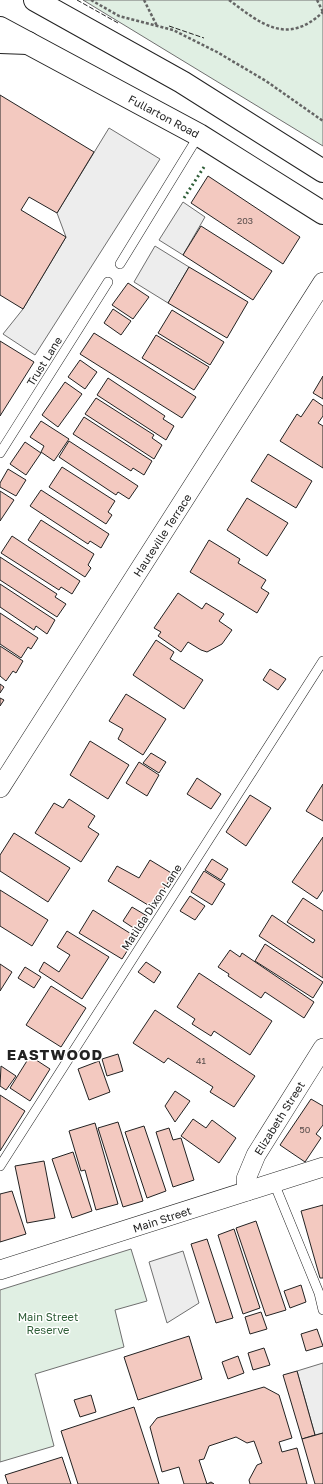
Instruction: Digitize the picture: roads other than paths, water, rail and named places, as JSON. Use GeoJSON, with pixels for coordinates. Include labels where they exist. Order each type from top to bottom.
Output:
{"type":"FeatureCollection","features":[{"type":"Feature","properties":{"kind":"main road"},"geometry":{"type":"LineString","coordinates":[[35,0],[182,82],[323,171]]}},
{"type":"Feature","properties":{"kind":"main road","name":"Fullarton Road"},"geometry":{"type":"LineString","coordinates":[[0,28],[199,135],[323,213]]}},
{"type":"Feature","properties":{"kind":"main road"},"geometry":{"type":"LineString","coordinates":[[0,42],[28,43]]}},
{"type":"Feature","properties":{"kind":"street","name":"Hauteville Terrace"},"geometry":{"type":"LineString","coordinates":[[0,788],[323,282]]}},
{"type":"Feature","properties":{"kind":"street","name":"Elizabeth Street"},"geometry":{"type":"LineString","coordinates":[[247,1191],[246,1179],[256,1155],[323,1048]]}},
{"type":"Feature","properties":{"kind":"street","name":"Main Street"},"geometry":{"type":"LineString","coordinates":[[0,1270],[323,1167]]}},
{"type":"Feature","properties":{"kind":"lane"},"geometry":{"type":"LineString","coordinates":[[120,264],[199,135]]}},
{"type":"Feature","properties":{"kind":"lane","name":"Trust Lane"},"geometry":{"type":"LineString","coordinates":[[0,453],[108,282]]}},
{"type":"Feature","properties":{"kind":"lane","name":"Matilda Dixon Lane"},"geometry":{"type":"LineString","coordinates":[[0,1166],[323,661]]}},
{"type":"Feature","properties":{"kind":"lane"},"geometry":{"type":"LineString","coordinates":[[274,1182],[319,1293],[323,1310]]}},
{"type":"Feature","properties":{"kind":"district","name":"EASTWOOD"},"geometry":{"type":"Point","coordinates":[55,1054]}},
{"type":"Feature","properties":{"kind":"park label","name":"Main Street Reserve"},"geometry":{"type":"Point","coordinates":[48,1322]}}]}
